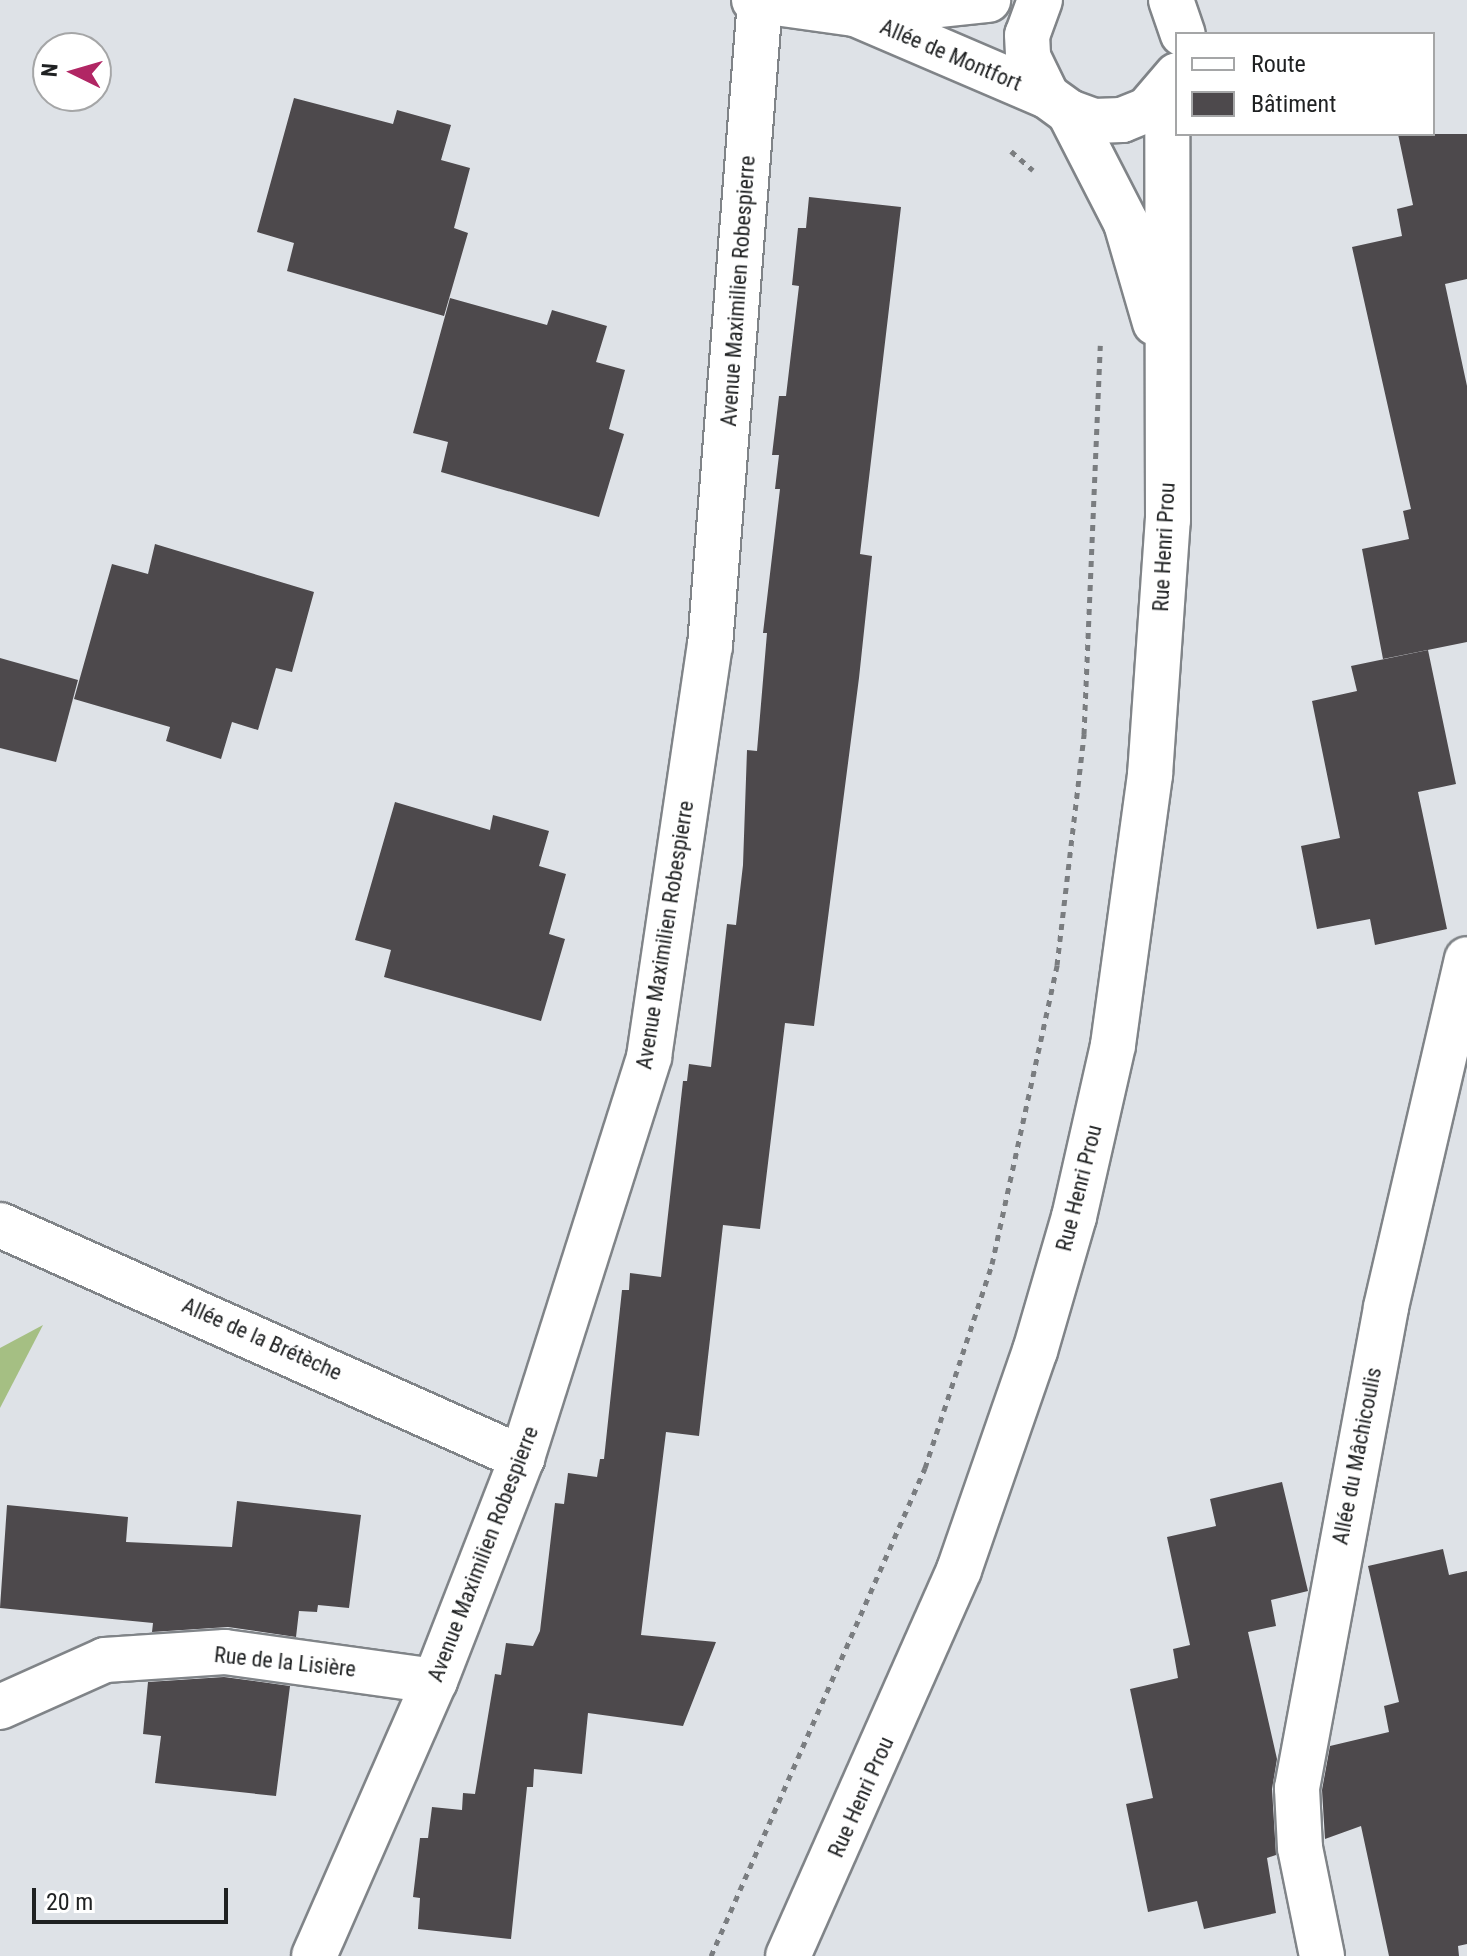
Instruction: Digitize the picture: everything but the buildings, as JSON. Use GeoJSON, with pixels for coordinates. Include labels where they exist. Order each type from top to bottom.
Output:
{"type":"FeatureCollection","features":[{"type":"Feature","properties":{"kind":"street","name":"Allée de Montfort"},"geometry":{"type":"LineString","coordinates":[[758,1],[854,14],[988,0]]}},
{"type":"Feature","properties":{"kind":"street","name":"Rue Henri Prou"},"geometry":{"type":"LineString","coordinates":[[1040,0],[1027,35],[1028,57],[1126,223],[1170,371]]}},
{"type":"Feature","properties":{"kind":"street"},"geometry":{"type":"LineString","coordinates":[[1171,0],[1182,32]]}},
{"type":"Feature","properties":{"kind":"street","name":"Avenue Maximilien Robespierre"},"geometry":{"type":"LineString","coordinates":[[314,1956],[435,1681],[522,1458],[649,1057],[710,646],[758,1]]}},
{"type":"Feature","properties":{"kind":"street","name":"Allée de Montfort"},"geometry":{"type":"LineString","coordinates":[[854,14],[1094,121],[1122,120],[1147,110],[1172,83]]}},
{"type":"Feature","properties":{"kind":"street","name":"Rue Henri Prou"},"geometry":{"type":"LineString","coordinates":[[788,1956],[959,1570],[1035,1351],[1074,1217],[1113,1045],[1150,775],[1168,520],[1172,83]]}},
{"type":"Feature","properties":{"kind":"street","name":"Allée du Mâchicoulis"},"geometry":{"type":"LineString","coordinates":[[1322,1956],[1300,1848],[1299,1774],[1386,1307],[1467,959]]}},
{"type":"Feature","properties":{"kind":"street","name":"Allée de la Brétèche"},"geometry":{"type":"LineString","coordinates":[[0,1225],[522,1458]]}},
{"type":"Feature","properties":{"kind":"street","name":"Rue de la Lisière"},"geometry":{"type":"LineString","coordinates":[[0,1707],[105,1660],[225,1652],[435,1681]]}},
{"type":"Feature","properties":{"kind":"path"},"geometry":{"type":"LineString","coordinates":[[1011,151],[1041,178]]}},
{"type":"Feature","properties":{"kind":"path"},"geometry":{"type":"LineString","coordinates":[[711,1956],[925,1468],[992,1264],[1057,965],[1084,734],[1100,339]]}},
{"type":"Feature","properties":{"kind":"green space"},"geometry":{"type":"Polygon","coordinates":[[[43,1325],[0,1408],[0,1348],[43,1325]]]}}]}
